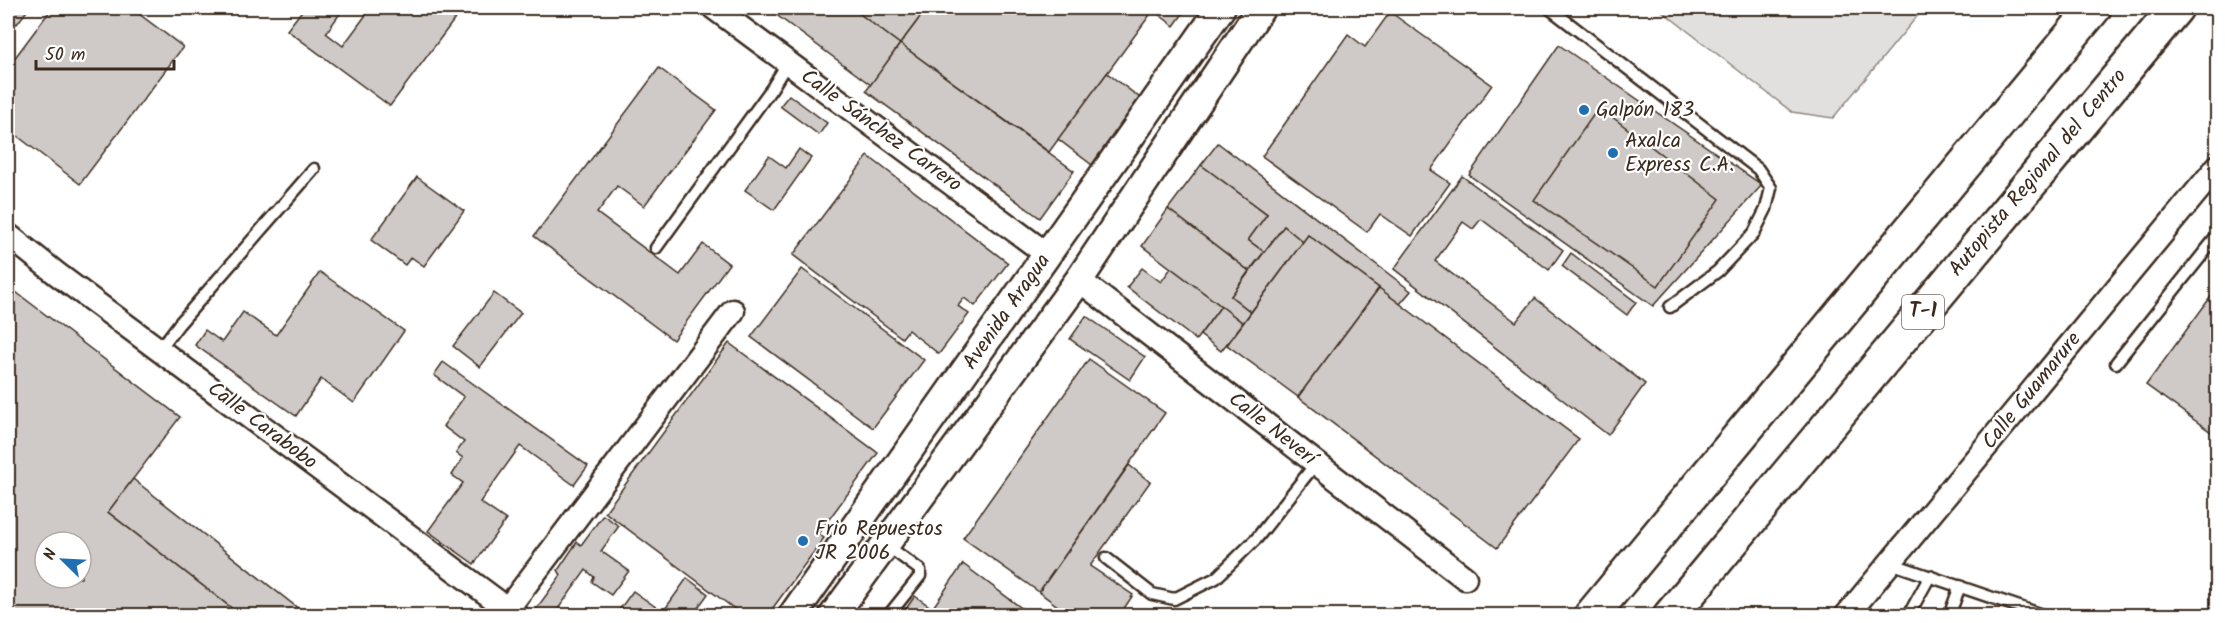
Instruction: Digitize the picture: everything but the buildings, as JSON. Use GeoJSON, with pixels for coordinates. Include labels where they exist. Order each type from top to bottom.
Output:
{"type":"FeatureCollection","features":[{"type":"Feature","properties":{"kind":"highway"},"geometry":{"type":"LineString","coordinates":[[1590,615],[2094,8]]}},
{"type":"Feature","properties":{"kind":"highway","name":"Autopista Regional del Centro"},"geometry":{"type":"LineString","coordinates":[[1670,615],[2176,8]]}},
{"type":"Feature","properties":{"kind":"street","name":"Calle Sánchez Carrero"},"geometry":{"type":"LineString","coordinates":[[714,8],[1048,255]]}},
{"type":"Feature","properties":{"kind":"street","name":"Avenida Aragua"},"geometry":{"type":"LineString","coordinates":[[792,615],[1221,8]]}},
{"type":"Feature","properties":{"kind":"street","name":"Avenida Aragua"},"geometry":{"type":"LineString","coordinates":[[833,615],[1079,280],[1261,8]]}},
{"type":"Feature","properties":{"kind":"street","name":"Calle Guamarure"},"geometry":{"type":"LineString","coordinates":[[1846,615],[2213,180]]}},
{"type":"Feature","properties":{"kind":"street","name":"Calle Carabobo"},"geometry":{"type":"LineString","coordinates":[[8,235],[159,350],[513,612]]}},
{"type":"Feature","properties":{"kind":"street","name":"Calle Neverí"},"geometry":{"type":"LineString","coordinates":[[1079,280],[1465,578]]}},
{"type":"Feature","properties":{"kind":"street"},"geometry":{"type":"LineString","coordinates":[[513,612],[733,311]]}},
{"type":"Feature","properties":{"kind":"lane"},"geometry":{"type":"LineString","coordinates":[[1549,8],[1758,169],[1771,188],[1766,209],[1754,233],[1718,272],[1670,307]]}},
{"type":"Feature","properties":{"kind":"lane"},"geometry":{"type":"LineString","coordinates":[[656,248],[772,88],[788,62]]}},
{"type":"Feature","properties":{"kind":"lane"},"geometry":{"type":"LineString","coordinates":[[159,350],[314,169]]}},
{"type":"Feature","properties":{"kind":"lane"},"geometry":{"type":"LineString","coordinates":[[2116,363],[2217,235]]}},
{"type":"Feature","properties":{"kind":"lane"},"geometry":{"type":"LineString","coordinates":[[1106,558],[1152,594],[1174,599],[1216,578],[1257,538],[1316,463]]}},
{"type":"Feature","properties":{"kind":"lane"},"geometry":{"type":"LineString","coordinates":[[885,544],[920,570],[920,576],[888,615]]}},
{"type":"Feature","properties":{"kind":"lane"},"geometry":{"type":"LineString","coordinates":[[1890,563],[2046,615]]}},
{"type":"Feature","properties":{"kind":"lane"},"geometry":{"type":"LineString","coordinates":[[1908,615],[1930,576]]}},
{"type":"Feature","properties":{"kind":"lane"},"geometry":{"type":"LineString","coordinates":[[1949,615],[1960,586]]}},
{"type":"Feature","properties":{"kind":"shaded area"},"geometry":{"type":"Polygon","coordinates":[[[1658,8],[1924,8],[1833,118],[1792,112],[1658,8]]]}},
{"type":"Feature","properties":{"kind":"place","name":"Galpón 183"},"geometry":{"type":"Point","coordinates":[1584,110]}},
{"type":"Feature","properties":{"kind":"place","name":"Axalca Express C.A."},"geometry":{"type":"Point","coordinates":[1613,153]}},
{"type":"Feature","properties":{"kind":"place","name":"Frio Repuestos JR 2006"},"geometry":{"type":"Point","coordinates":[803,541]}}]}
